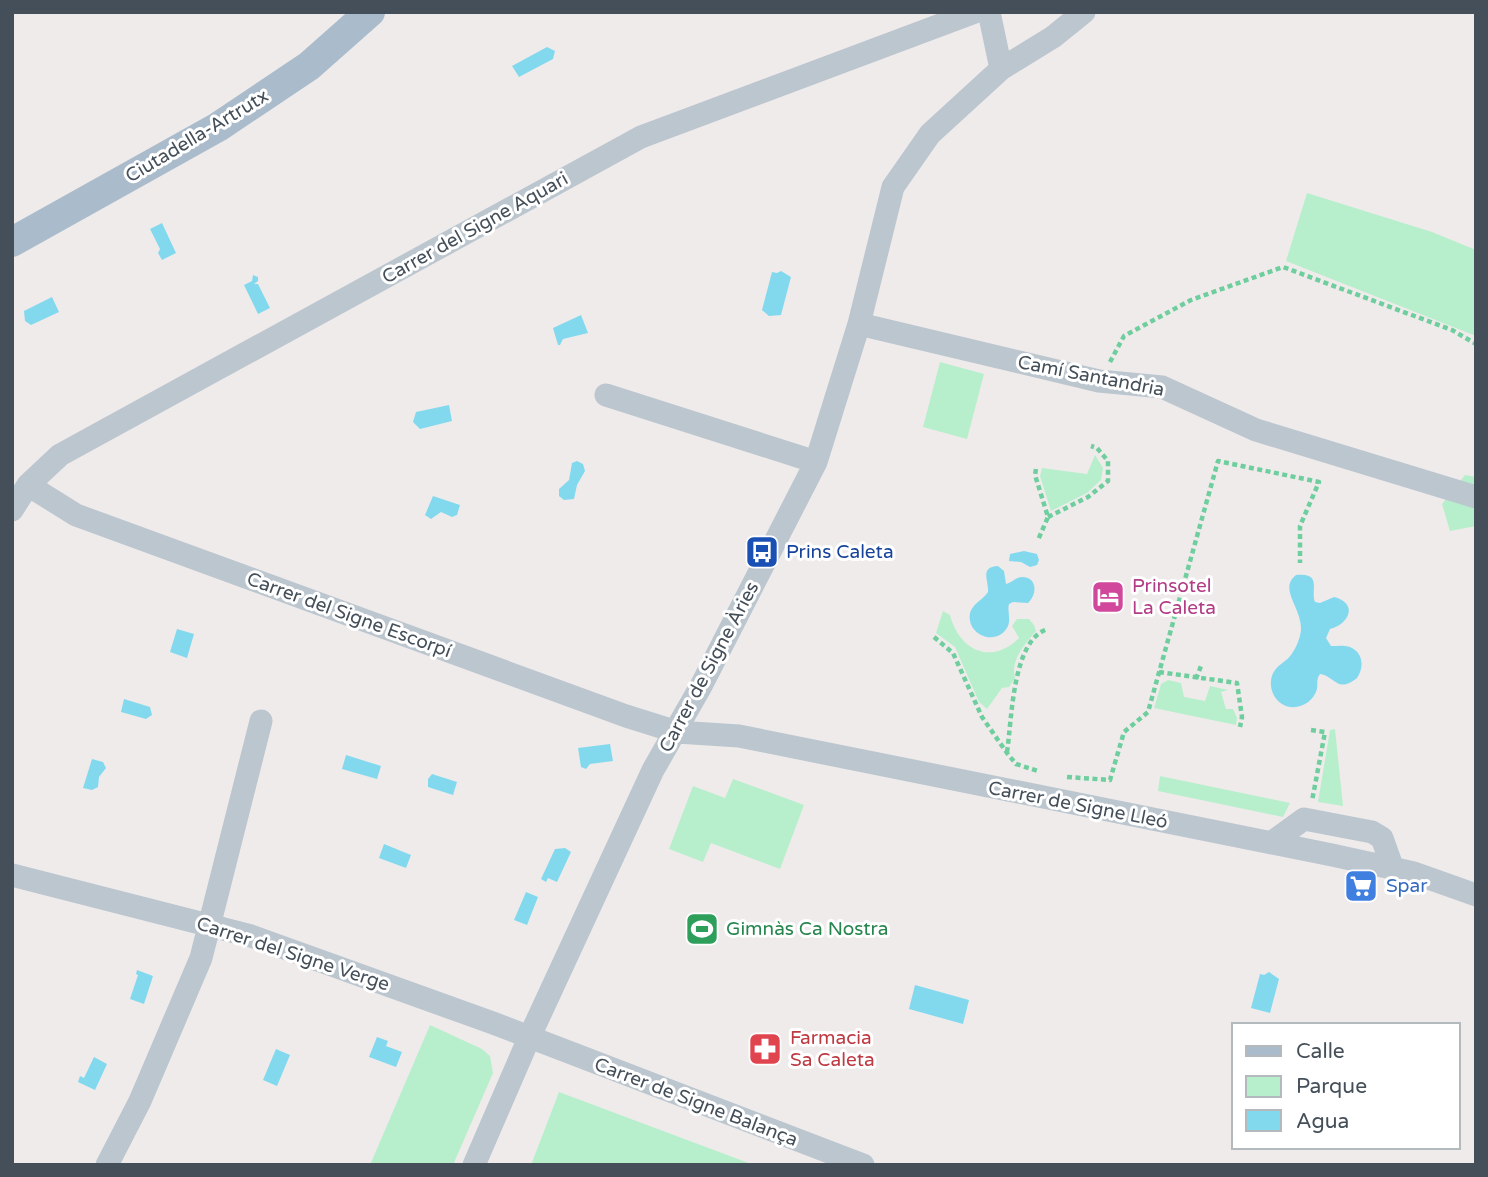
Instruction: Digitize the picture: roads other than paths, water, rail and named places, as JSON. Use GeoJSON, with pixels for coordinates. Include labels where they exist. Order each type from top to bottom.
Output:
{"type":"FeatureCollection","features":[{"type":"Feature","properties":{"kind":"main road","name":"Ciutadella-Artrutx"},"geometry":{"type":"LineString","coordinates":[[12,242],[218,127],[309,66],[370,12]]}},
{"type":"Feature","properties":{"kind":"street","name":"Carrer del Signe Aquari"},"geometry":{"type":"LineString","coordinates":[[12,510],[28,485],[60,455],[641,137],[975,12]]}},
{"type":"Feature","properties":{"kind":"street"},"geometry":{"type":"LineString","coordinates":[[989,12],[1000,69]]}},
{"type":"Feature","properties":{"kind":"street","name":"Carrer de Signe Àries"},"geometry":{"type":"LineString","coordinates":[[474,1165],[529,1038],[653,771],[677,732],[816,462],[859,324],[892,187],[930,134],[1000,69],[1053,37],[1084,12]]}},
{"type":"Feature","properties":{"kind":"street","name":"Camí Santandria"},"geometry":{"type":"LineString","coordinates":[[859,324],[1099,381],[1162,387],[1256,430],[1476,496]]}},
{"type":"Feature","properties":{"kind":"street"},"geometry":{"type":"LineString","coordinates":[[606,395],[816,462]]}},
{"type":"Feature","properties":{"kind":"street","name":"Carrer del Signe Escorpí"},"geometry":{"type":"LineString","coordinates":[[28,485],[76,515],[625,716],[677,732]]}},
{"type":"Feature","properties":{"kind":"street"},"geometry":{"type":"LineString","coordinates":[[107,1165],[140,1101],[201,958],[261,721]]}},
{"type":"Feature","properties":{"kind":"street","name":"Carrer de Signe Lleó"},"geometry":{"type":"LineString","coordinates":[[677,732],[739,736],[1271,843],[1414,873],[1476,895]]}},
{"type":"Feature","properties":{"kind":"street"},"geometry":{"type":"LineString","coordinates":[[1271,843],[1304,820],[1372,832],[1382,838],[1393,869]]}},
{"type":"Feature","properties":{"kind":"street","name":"Carrer del Signe Verge"},"geometry":{"type":"LineString","coordinates":[[12,875],[251,936],[529,1038]]}},
{"type":"Feature","properties":{"kind":"street","name":"Carrer de Signe Balança"},"geometry":{"type":"LineString","coordinates":[[529,1038],[863,1165]]}},
{"type":"Feature","properties":{"kind":"water"},"geometry":{"type":"Polygon","coordinates":[[[547,47],[555,51],[553,59],[519,77],[512,66],[547,47]]]}},
{"type":"Feature","properties":{"kind":"water"},"geometry":{"type":"Polygon","coordinates":[[[162,223],[176,253],[162,260],[158,253],[160,249],[150,229],[162,223]]]}},
{"type":"Feature","properties":{"kind":"water"},"geometry":{"type":"Polygon","coordinates":[[[781,271],[791,277],[781,315],[769,316],[762,310],[772,272],[781,271]]]}},
{"type":"Feature","properties":{"kind":"water"},"geometry":{"type":"Polygon","coordinates":[[[253,275],[258,277],[254,284],[258,284],[270,308],[258,314],[244,285],[252,281],[253,275]]]}},
{"type":"Feature","properties":{"kind":"water"},"geometry":{"type":"Polygon","coordinates":[[[52,297],[59,312],[31,325],[25,321],[24,311],[52,297]]]}},
{"type":"Feature","properties":{"kind":"water"},"geometry":{"type":"Polygon","coordinates":[[[581,315],[588,333],[563,339],[558,345],[553,328],[581,315]]]}},
{"type":"Feature","properties":{"kind":"water"},"geometry":{"type":"Polygon","coordinates":[[[449,405],[452,421],[420,429],[413,422],[416,412],[449,405]]]}},
{"type":"Feature","properties":{"kind":"water"},"geometry":{"type":"Polygon","coordinates":[[[577,461],[583,464],[585,471],[577,485],[574,499],[564,500],[559,496],[559,489],[569,480],[572,463],[577,461]]]}},
{"type":"Feature","properties":{"kind":"water"},"geometry":{"type":"Polygon","coordinates":[[[433,496],[460,505],[457,515],[452,517],[441,512],[431,519],[425,515],[433,496]]]}},
{"type":"Feature","properties":{"kind":"water"},"geometry":{"type":"Polygon","coordinates":[[[1024,551],[1037,554],[1037,565],[1030,567],[1021,562],[1009,561],[1010,554],[1024,551]]]}},
{"type":"Feature","properties":{"kind":"water"},"geometry":{"type":"Polygon","coordinates":[[[998,566],[1004,571],[1006,584],[1020,577],[1027,578],[1033,583],[1034,591],[1028,603],[1009,604],[1008,626],[1003,632],[997,636],[984,636],[973,628],[970,613],[988,592],[987,572],[998,566]]]}},
{"type":"Feature","properties":{"kind":"water"},"geometry":{"type":"Polygon","coordinates":[[[1296,575],[1310,576],[1313,579],[1315,602],[1320,603],[1334,597],[1342,600],[1349,608],[1346,618],[1330,629],[1326,638],[1331,646],[1345,646],[1355,650],[1362,665],[1357,678],[1350,683],[1340,684],[1320,674],[1312,699],[1298,707],[1292,707],[1278,701],[1271,684],[1275,670],[1291,655],[1300,637],[1300,622],[1289,586],[1296,575]]]}},
{"type":"Feature","properties":{"kind":"water"},"geometry":{"type":"Polygon","coordinates":[[[177,629],[194,634],[187,658],[170,652],[177,629]]]}},
{"type":"Feature","properties":{"kind":"water"},"geometry":{"type":"Polygon","coordinates":[[[124,699],[150,707],[152,715],[146,719],[121,712],[124,699]]]}},
{"type":"Feature","properties":{"kind":"water"},"geometry":{"type":"Polygon","coordinates":[[[610,744],[613,761],[590,764],[586,769],[581,767],[578,748],[610,744]]]}},
{"type":"Feature","properties":{"kind":"water"},"geometry":{"type":"Polygon","coordinates":[[[346,755],[381,766],[377,779],[342,769],[346,755]]]}},
{"type":"Feature","properties":{"kind":"water"},"geometry":{"type":"Polygon","coordinates":[[[92,759],[103,762],[106,768],[99,777],[98,787],[92,790],[83,788],[92,759]]]}},
{"type":"Feature","properties":{"kind":"water"},"geometry":{"type":"Polygon","coordinates":[[[432,774],[457,782],[453,795],[428,787],[428,779],[432,774]]]}},
{"type":"Feature","properties":{"kind":"water"},"geometry":{"type":"Polygon","coordinates":[[[384,844],[411,855],[406,868],[379,858],[384,844]]]}},
{"type":"Feature","properties":{"kind":"water"},"geometry":{"type":"Polygon","coordinates":[[[565,848],[571,852],[557,882],[548,878],[546,882],[541,879],[555,849],[565,848]]]}},
{"type":"Feature","properties":{"kind":"water"},"geometry":{"type":"Polygon","coordinates":[[[526,892],[538,897],[527,925],[514,920],[526,892]]]}},
{"type":"Feature","properties":{"kind":"water"},"geometry":{"type":"Polygon","coordinates":[[[137,970],[153,976],[144,1004],[130,999],[138,975],[137,970]]]}},
{"type":"Feature","properties":{"kind":"water"},"geometry":{"type":"Polygon","coordinates":[[[1269,972],[1279,979],[1270,1013],[1251,1008],[1260,974],[1269,972]]]}},
{"type":"Feature","properties":{"kind":"water"},"geometry":{"type":"Polygon","coordinates":[[[915,985],[969,1000],[963,1024],[909,1009],[915,985]]]}},
{"type":"Feature","properties":{"kind":"water"},"geometry":{"type":"Polygon","coordinates":[[[377,1037],[388,1041],[386,1046],[402,1052],[396,1067],[369,1057],[377,1037]]]}},
{"type":"Feature","properties":{"kind":"water"},"geometry":{"type":"Polygon","coordinates":[[[276,1049],[290,1055],[277,1086],[263,1080],[276,1049]]]}},
{"type":"Feature","properties":{"kind":"water"},"geometry":{"type":"Polygon","coordinates":[[[94,1057],[107,1064],[95,1090],[78,1082],[80,1076],[84,1078],[94,1057]]]}},
{"type":"Feature","properties":{"kind":"place","name":"Prins Caleta"},"geometry":{"type":"Point","coordinates":[762,552]}},
{"type":"Feature","properties":{"kind":"place","name":"Prinsotel La Caleta"},"geometry":{"type":"Point","coordinates":[1108,597]}},
{"type":"Feature","properties":{"kind":"place","name":"Spar"},"geometry":{"type":"Point","coordinates":[1361,886]}},
{"type":"Feature","properties":{"kind":"place","name":"Gimnàs Ca Nostra"},"geometry":{"type":"Point","coordinates":[702,929]}},
{"type":"Feature","properties":{"kind":"place","name":"Farmacia Sa Caleta"},"geometry":{"type":"Point","coordinates":[765,1049]}}]}
